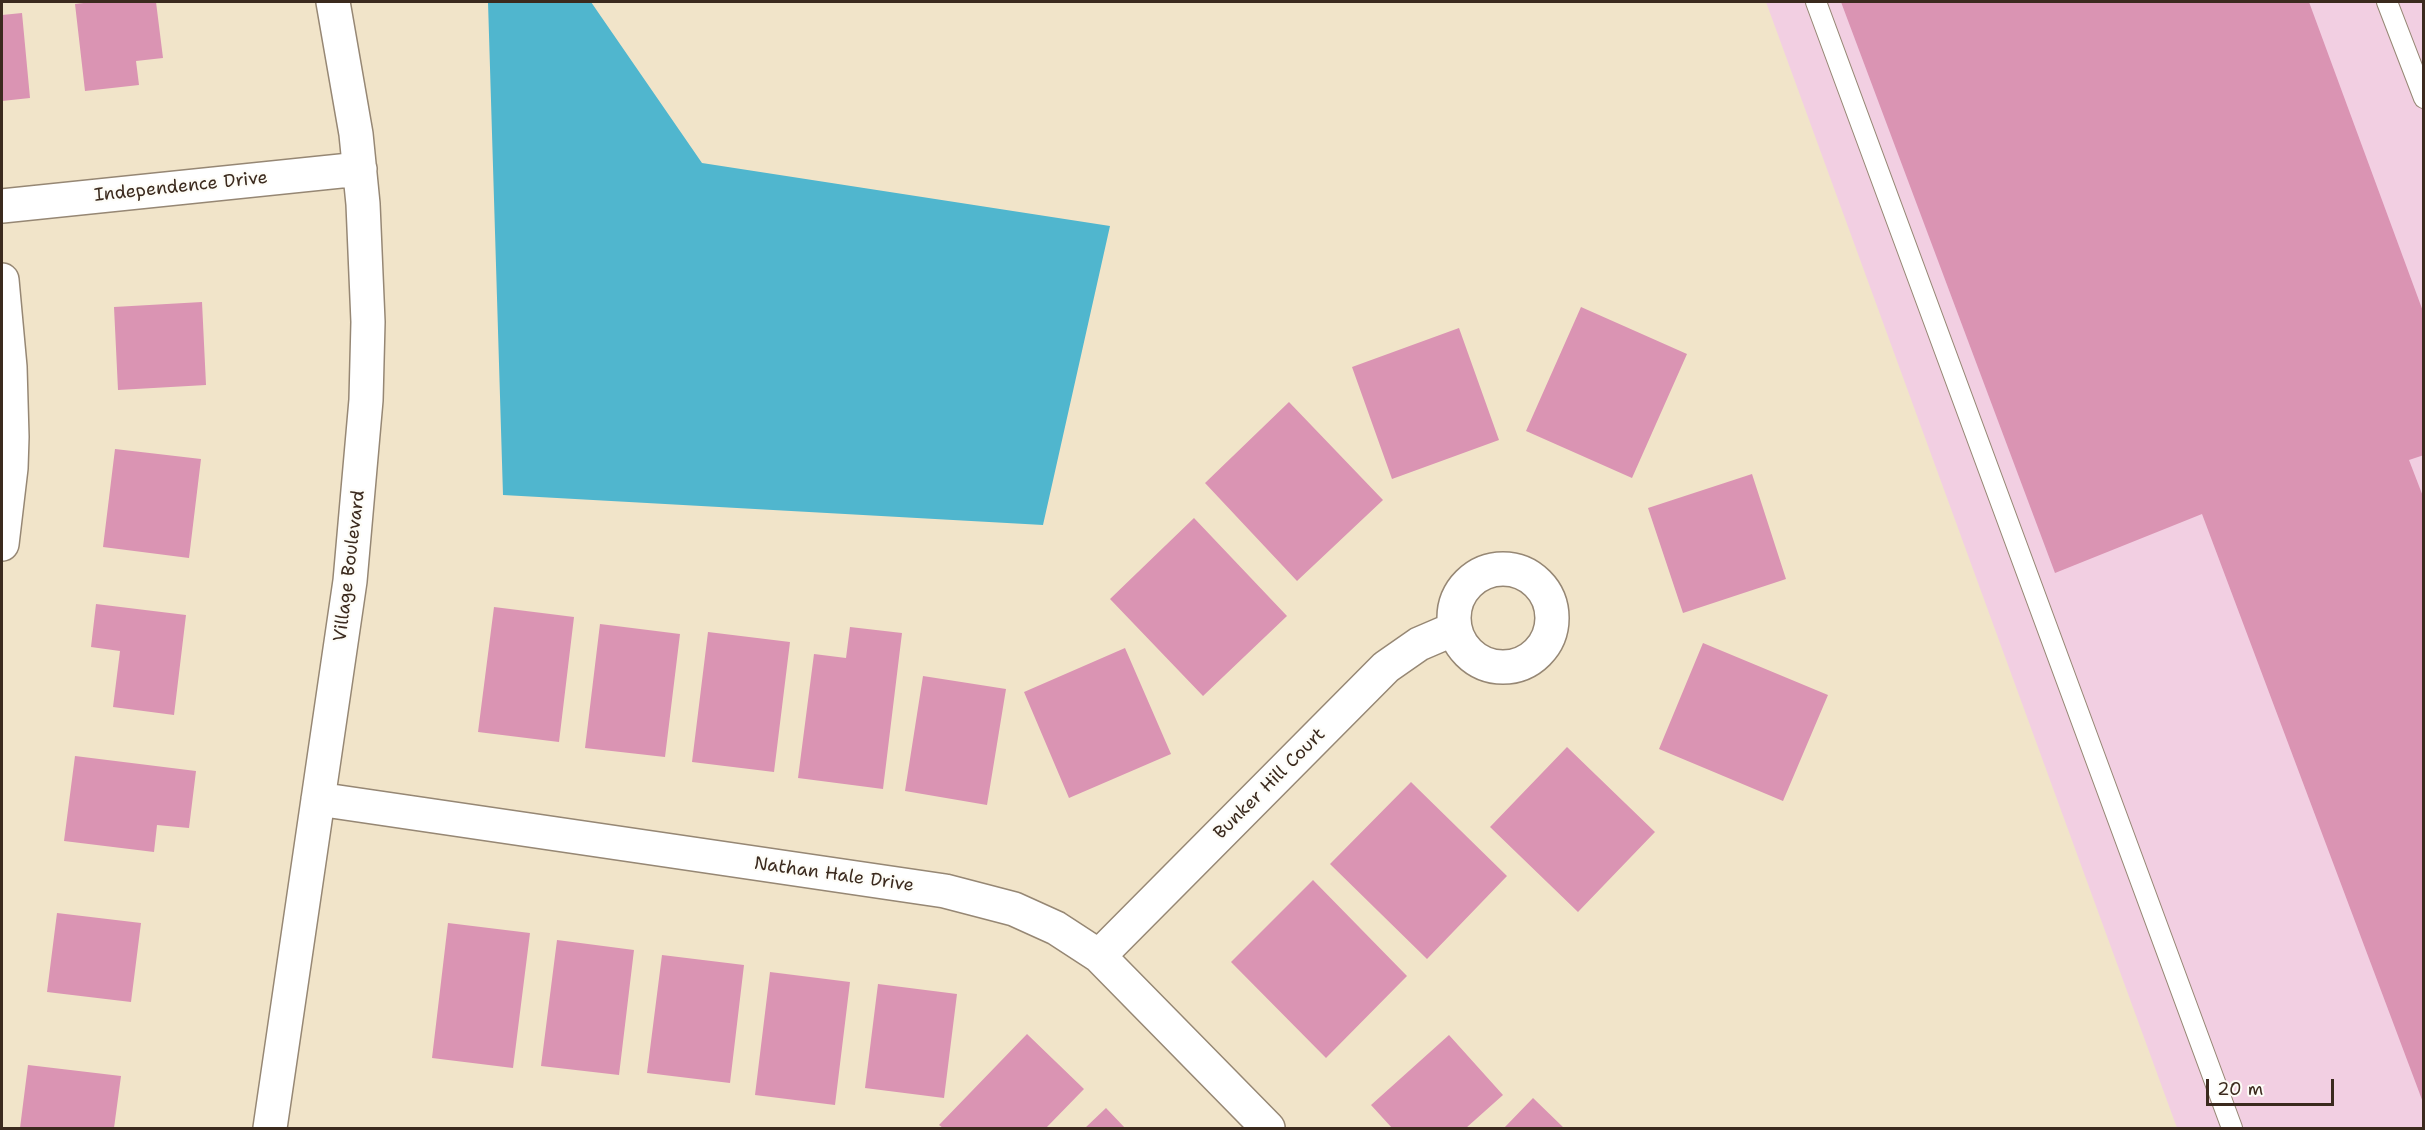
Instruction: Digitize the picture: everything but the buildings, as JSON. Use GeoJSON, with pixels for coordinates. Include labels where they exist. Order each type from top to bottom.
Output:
{"type":"FeatureCollection","features":[{"type":"Feature","properties":{"kind":"street","name":"Village Boulevard"},"geometry":{"type":"LineString","coordinates":[[270,1128],[350,581],[364,430],[368,322],[360,169],[347,74],[333,2]]}},
{"type":"Feature","properties":{"kind":"street","name":"Independence Drive"},"geometry":{"type":"LineString","coordinates":[[2,206],[360,169]]}},
{"type":"Feature","properties":{"kind":"street"},"geometry":{"type":"LineString","coordinates":[[2,280],[10,367],[12,437],[11,468],[2,544]]}},
{"type":"Feature","properties":{"kind":"street","name":"Bunker Hill Court"},"geometry":{"type":"LineString","coordinates":[[1099,956],[1386,667],[1419,644],[1454,629]]}},
{"type":"Feature","properties":{"kind":"street","name":"Nathan Hale Drive"},"geometry":{"type":"LineString","coordinates":[[318,799],[953,893],[994,903],[1036,918],[1077,940],[1099,956],[1268,1128]]}},
{"type":"Feature","properties":{"kind":"lane"},"geometry":{"type":"LineString","coordinates":[[1816,2],[2232,1128]]}},
{"type":"Feature","properties":{"kind":"lane"},"geometry":{"type":"LineString","coordinates":[[2387,2],[2424,98]]}},
{"type":"Feature","properties":{"kind":"shaded area"},"geometry":{"type":"Polygon","coordinates":[[[1766,2],[2423,2],[2423,1128],[2177,1128],[1766,2]]]}},
{"type":"Feature","properties":{"kind":"water"},"geometry":{"type":"Polygon","coordinates":[[[488,2],[591,2],[702,163],[1110,226],[1043,525],[503,495],[488,2]]]}}]}
